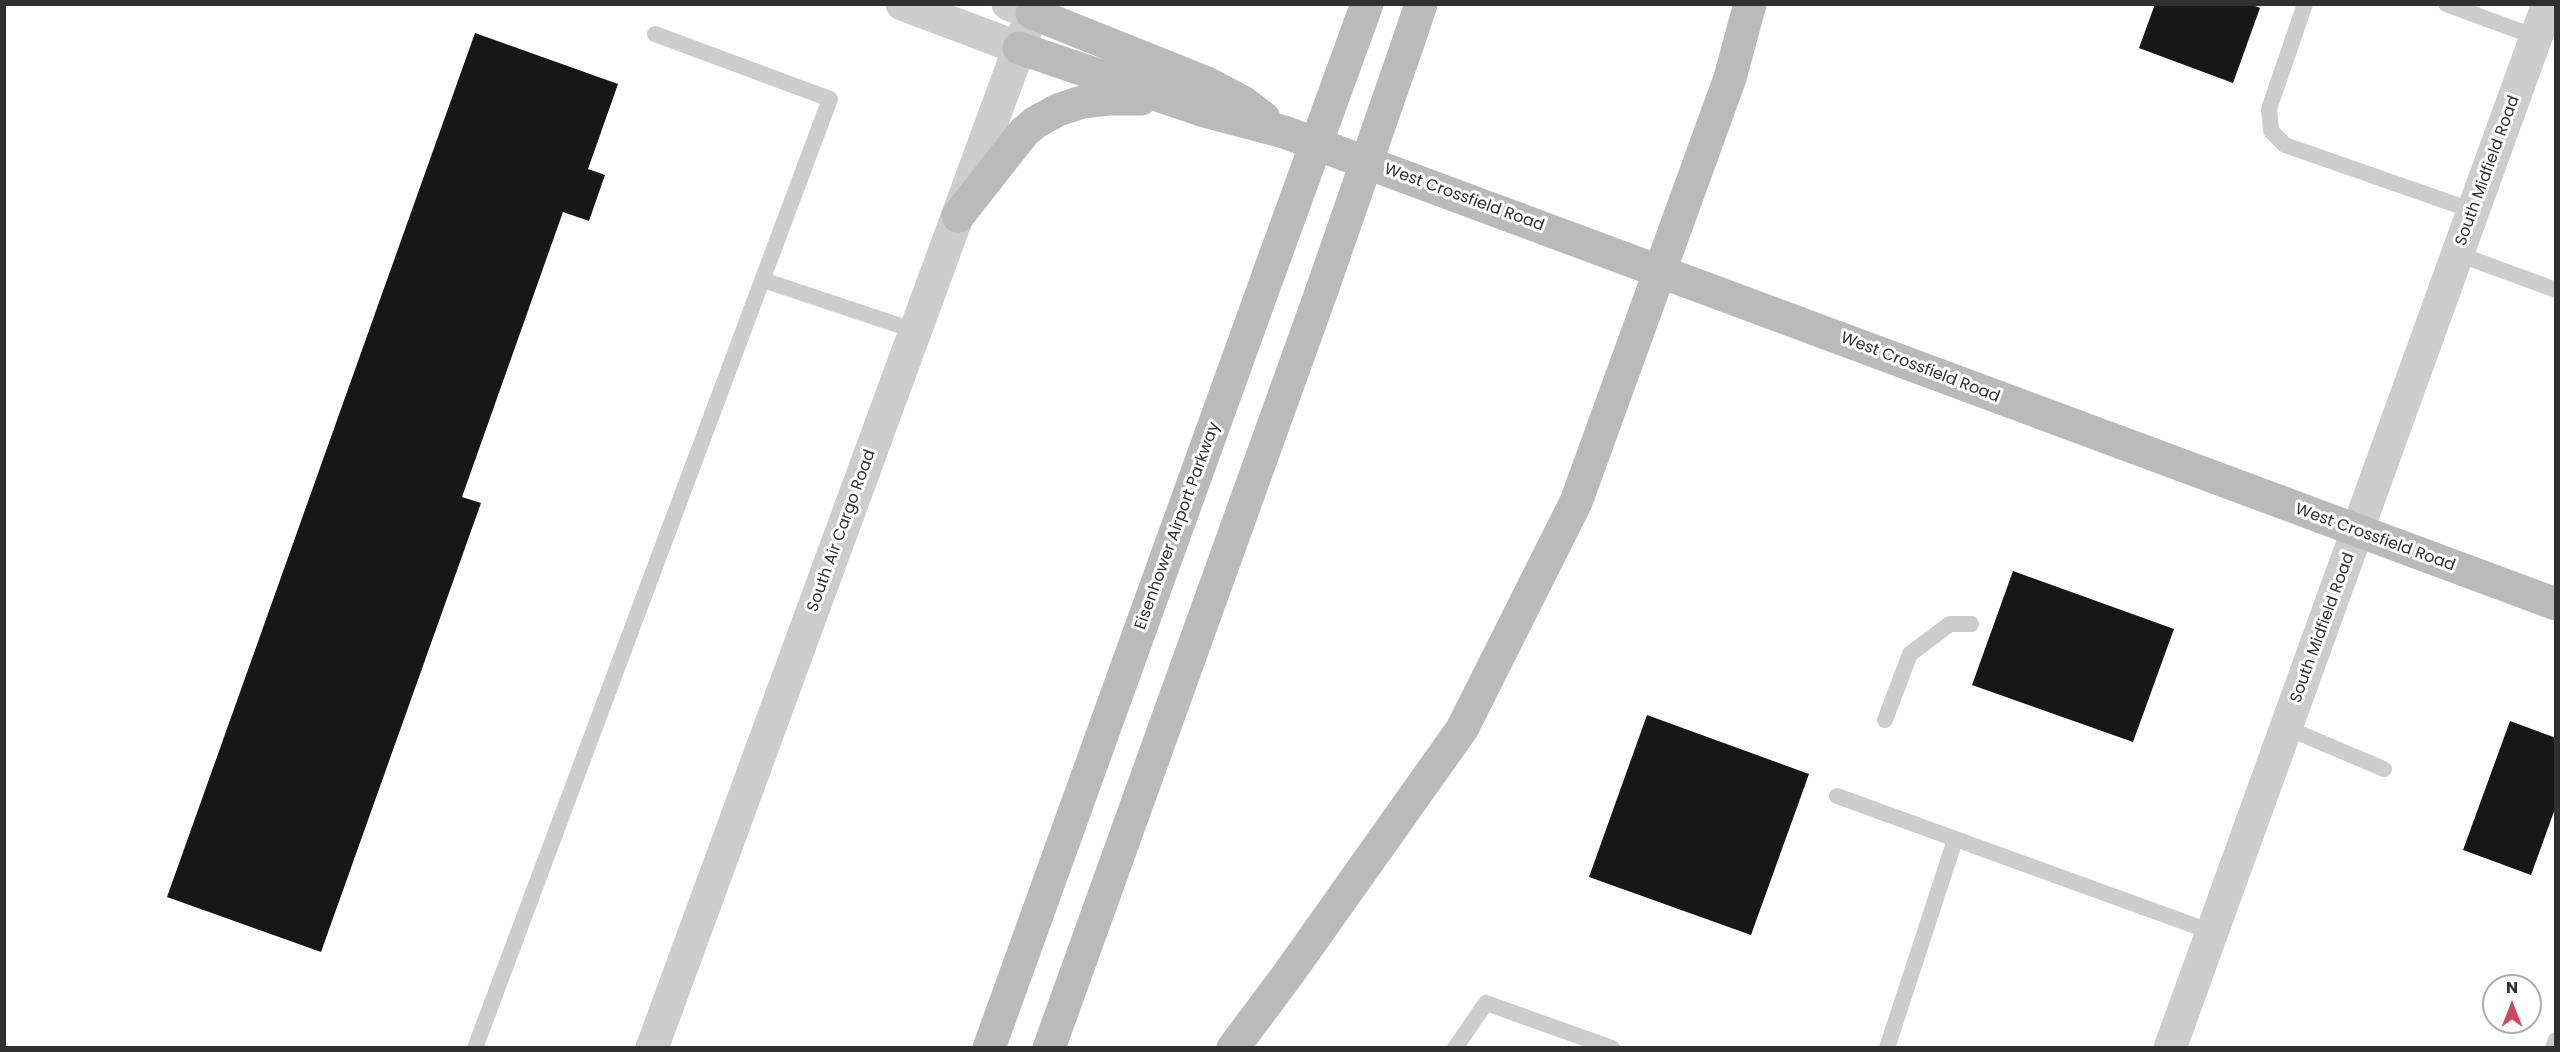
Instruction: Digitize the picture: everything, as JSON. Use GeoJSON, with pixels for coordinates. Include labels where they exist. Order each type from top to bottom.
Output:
{"type":"FeatureCollection","features":[{"type":"Feature","properties":{"kind":"main road"},"geometry":{"type":"LineString","coordinates":[[1049,1047],[1322,290],[1421,4]]}},
{"type":"Feature","properties":{"kind":"main road"},"geometry":{"type":"LineString","coordinates":[[1233,1047],[1290,972],[1462,729],[1576,502],[1730,78],[1750,4]]}},
{"type":"Feature","properties":{"kind":"main road","name":"West Crossfield Road"},"geometry":{"type":"LineString","coordinates":[[1025,7],[1207,83],[1243,102],[1284,132]]}},
{"type":"Feature","properties":{"kind":"main road","name":"Eisenhower Airport Parkway"},"geometry":{"type":"LineString","coordinates":[[989,1047],[1363,15]]}},
{"type":"Feature","properties":{"kind":"main road","name":"West Crossfield Road"},"geometry":{"type":"LineString","coordinates":[[1019,48],[1180,104],[1284,132],[2556,604]]}},
{"type":"Feature","properties":{"kind":"main road"},"geometry":{"type":"LineString","coordinates":[[958,216],[1024,132],[1058,110],[1082,102],[1108,99],[1131,98],[1180,104]]}},
{"type":"Feature","properties":{"kind":"street","name":"West Crossfield Road"},"geometry":{"type":"LineString","coordinates":[[902,4],[1019,48]]}},
{"type":"Feature","properties":{"kind":"street","name":"South Midfield Road"},"geometry":{"type":"LineString","coordinates":[[2170,1047],[2548,4]]}},
{"type":"Feature","properties":{"kind":"street","name":"South Air Cargo Road"},"geometry":{"type":"LineString","coordinates":[[652,1047],[1019,48],[1025,7]]}},
{"type":"Feature","properties":{"kind":"lane"},"geometry":{"type":"LineString","coordinates":[[2305,4],[2269,109],[2271,130],[2285,145],[2474,212]]}},
{"type":"Feature","properties":{"kind":"lane"},"geometry":{"type":"LineString","coordinates":[[2446,4],[2536,36]]}},
{"type":"Feature","properties":{"kind":"lane"},"geometry":{"type":"LineString","coordinates":[[475,1047],[830,99],[655,34]]}},
{"type":"Feature","properties":{"kind":"lane"},"geometry":{"type":"LineString","coordinates":[[2458,254],[2556,290]]}},
{"type":"Feature","properties":{"kind":"lane"},"geometry":{"type":"LineString","coordinates":[[763,280],[916,331]]}},
{"type":"Feature","properties":{"kind":"lane"},"geometry":{"type":"LineString","coordinates":[[1885,720],[1910,654],[1950,624],[1971,624]]}},
{"type":"Feature","properties":{"kind":"lane"},"geometry":{"type":"LineString","coordinates":[[2287,728],[2384,769]]}},
{"type":"Feature","properties":{"kind":"lane"},"geometry":{"type":"LineString","coordinates":[[1837,796],[2212,932]]}},
{"type":"Feature","properties":{"kind":"lane"},"geometry":{"type":"LineString","coordinates":[[1887,1047],[1955,840]]}},
{"type":"Feature","properties":{"kind":"lane"},"geometry":{"type":"LineString","coordinates":[[1455,1047],[1486,1003],[1612,1047]]}},
{"type":"Feature","properties":{"kind":"lane"},"geometry":{"type":"LineString","coordinates":[[2553,1047],[2556,1040]]}},
{"type":"Feature","properties":{"kind":"building"},"geometry":{"type":"Polygon","coordinates":[[[2155,4],[2250,4],[2260,8],[2233,83],[2139,48],[2155,4]]]}},
{"type":"Feature","properties":{"kind":"building"},"geometry":{"type":"Polygon","coordinates":[[[475,33],[618,84],[588,169],[605,175],[589,221],[563,212],[462,497],[481,503],[321,952],[167,897],[475,33]]]}},
{"type":"Feature","properties":{"kind":"building"},"geometry":{"type":"Polygon","coordinates":[[[2013,571],[2174,629],[2133,742],[1972,685],[2013,571]]]}},
{"type":"Feature","properties":{"kind":"building"},"geometry":{"type":"Polygon","coordinates":[[[1647,715],[1809,774],[1751,935],[1589,877],[1647,715]]]}},
{"type":"Feature","properties":{"kind":"building"},"geometry":{"type":"Polygon","coordinates":[[[2510,721],[2556,738],[2556,806],[2531,875],[2463,850],[2510,721]]]}}]}
